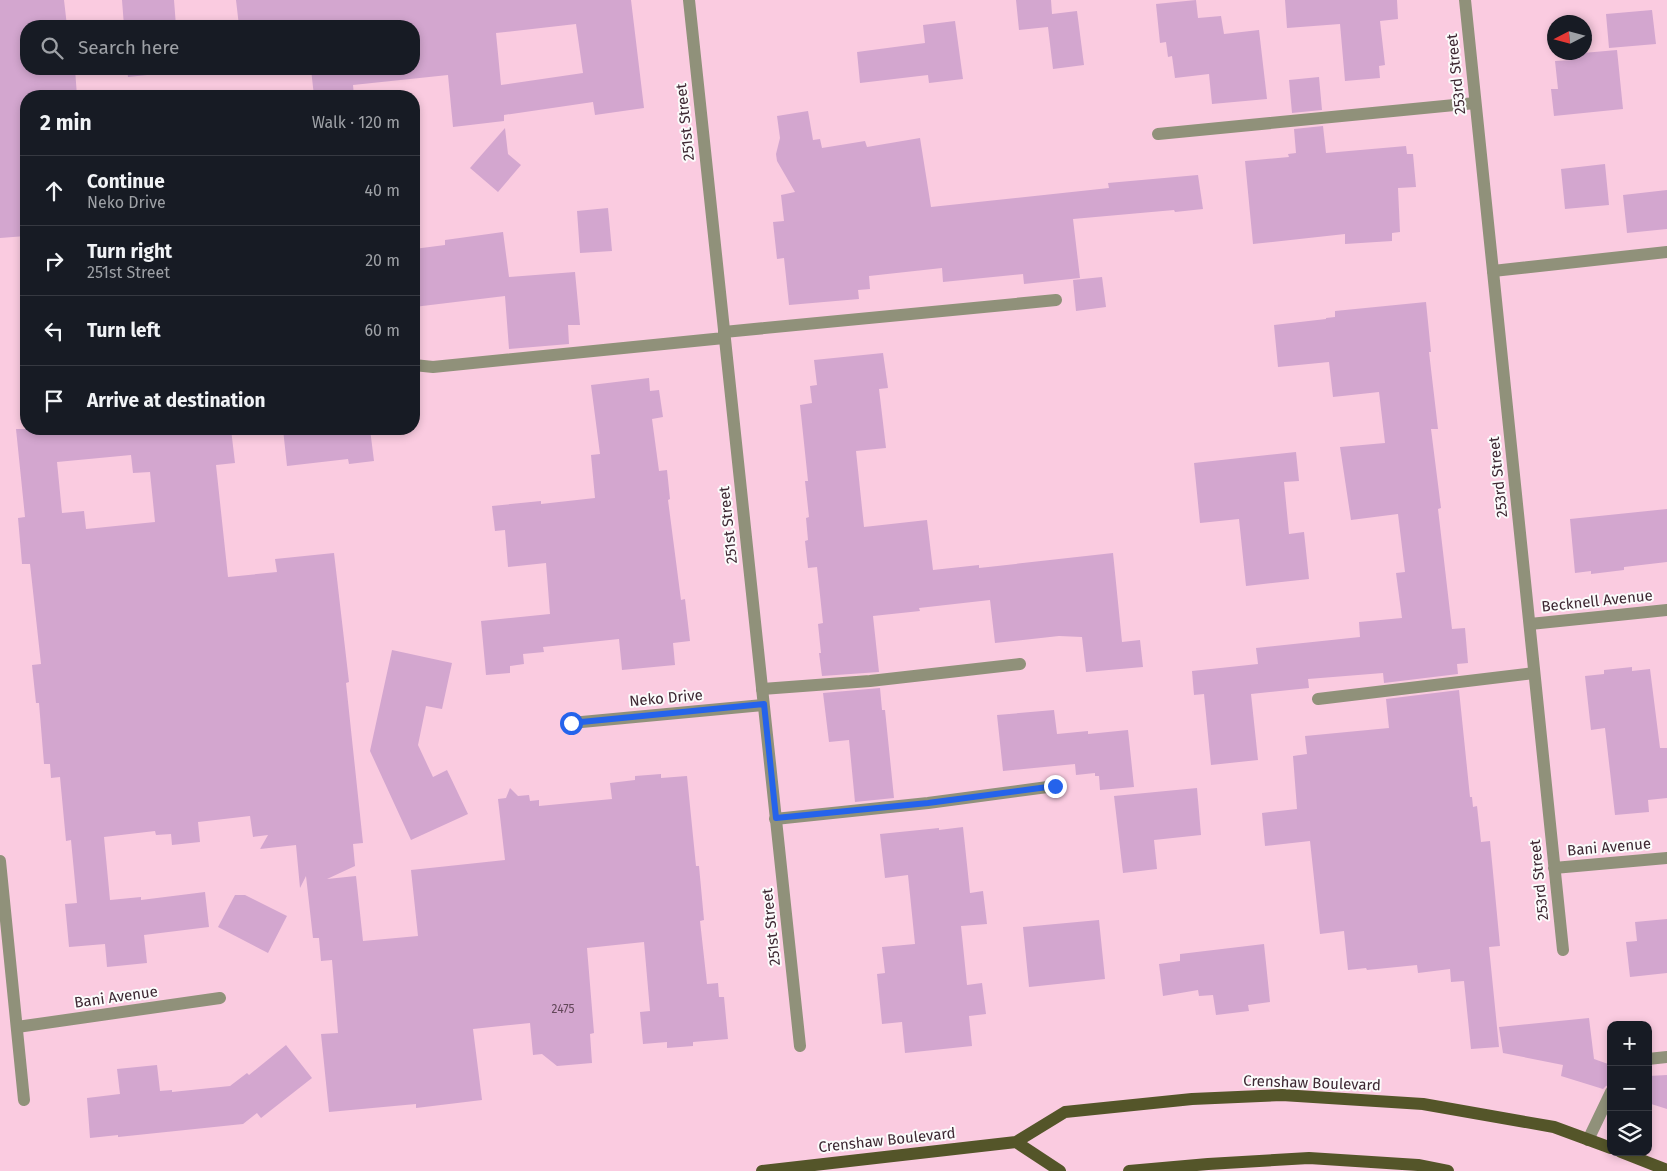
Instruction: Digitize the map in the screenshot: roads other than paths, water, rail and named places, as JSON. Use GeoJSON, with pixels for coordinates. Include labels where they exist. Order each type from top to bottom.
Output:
{"type":"FeatureCollection","features":[{"type":"Feature","properties":{"kind":"main road","name":"Crenshaw Boulevard"},"geometry":{"type":"LineString","coordinates":[[762,1171],[1016,1142],[1065,1112],[1192,1099],[1282,1095],[1423,1104],[1554,1127],[1607,1147]]}},
{"type":"Feature","properties":{"kind":"main road"},"geometry":{"type":"LineString","coordinates":[[1016,1142],[1060,1171]]}},
{"type":"Feature","properties":{"kind":"main road"},"geometry":{"type":"LineString","coordinates":[[1631,1156],[1667,1170]]}},
{"type":"Feature","properties":{"kind":"main road"},"geometry":{"type":"LineString","coordinates":[[1129,1171],[1309,1158],[1418,1165],[1448,1171]]}},
{"type":"Feature","properties":{"kind":"street","name":"251st Street"},"geometry":{"type":"LineString","coordinates":[[689,0],[800,1046]]}},
{"type":"Feature","properties":{"kind":"street","name":"253rd Street"},"geometry":{"type":"LineString","coordinates":[[1465,0],[1563,950]]}},
{"type":"Feature","properties":{"kind":"street"},"geometry":{"type":"LineString","coordinates":[[1158,134],[1475,103]]}},
{"type":"Feature","properties":{"kind":"street"},"geometry":{"type":"LineString","coordinates":[[1493,271],[1667,252]]}},
{"type":"Feature","properties":{"kind":"street"},"geometry":{"type":"LineString","coordinates":[[420,366],[433,367],[1056,300]]}},
{"type":"Feature","properties":{"kind":"street","name":"Becknell Avenue"},"geometry":{"type":"LineString","coordinates":[[1530,624],[1667,610]]}},
{"type":"Feature","properties":{"kind":"street"},"geometry":{"type":"LineString","coordinates":[[762,690],[870,681],[1020,664]]}},
{"type":"Feature","properties":{"kind":"street"},"geometry":{"type":"LineString","coordinates":[[1318,699],[1534,673]]}},
{"type":"Feature","properties":{"kind":"street","name":"Neko Drive"},"geometry":{"type":"LineString","coordinates":[[571,723],[764,704]]}},
{"type":"Feature","properties":{"kind":"street"},"geometry":{"type":"LineString","coordinates":[[776,818],[928,803],[1055,786]]}},
{"type":"Feature","properties":{"kind":"street","name":"Bani Avenue"},"geometry":{"type":"LineString","coordinates":[[1554,868],[1667,858]]}},
{"type":"Feature","properties":{"kind":"street"},"geometry":{"type":"LineString","coordinates":[[0,861],[24,1100]]}},
{"type":"Feature","properties":{"kind":"street","name":"Bani Avenue"},"geometry":{"type":"LineString","coordinates":[[17,1027],[220,998]]}},
{"type":"Feature","properties":{"kind":"street"},"geometry":{"type":"LineString","coordinates":[[1652,1059],[1667,1057]]}},
{"type":"Feature","properties":{"kind":"street"},"geometry":{"type":"LineString","coordinates":[[1588,1140],[1607,1100]]}}]}
